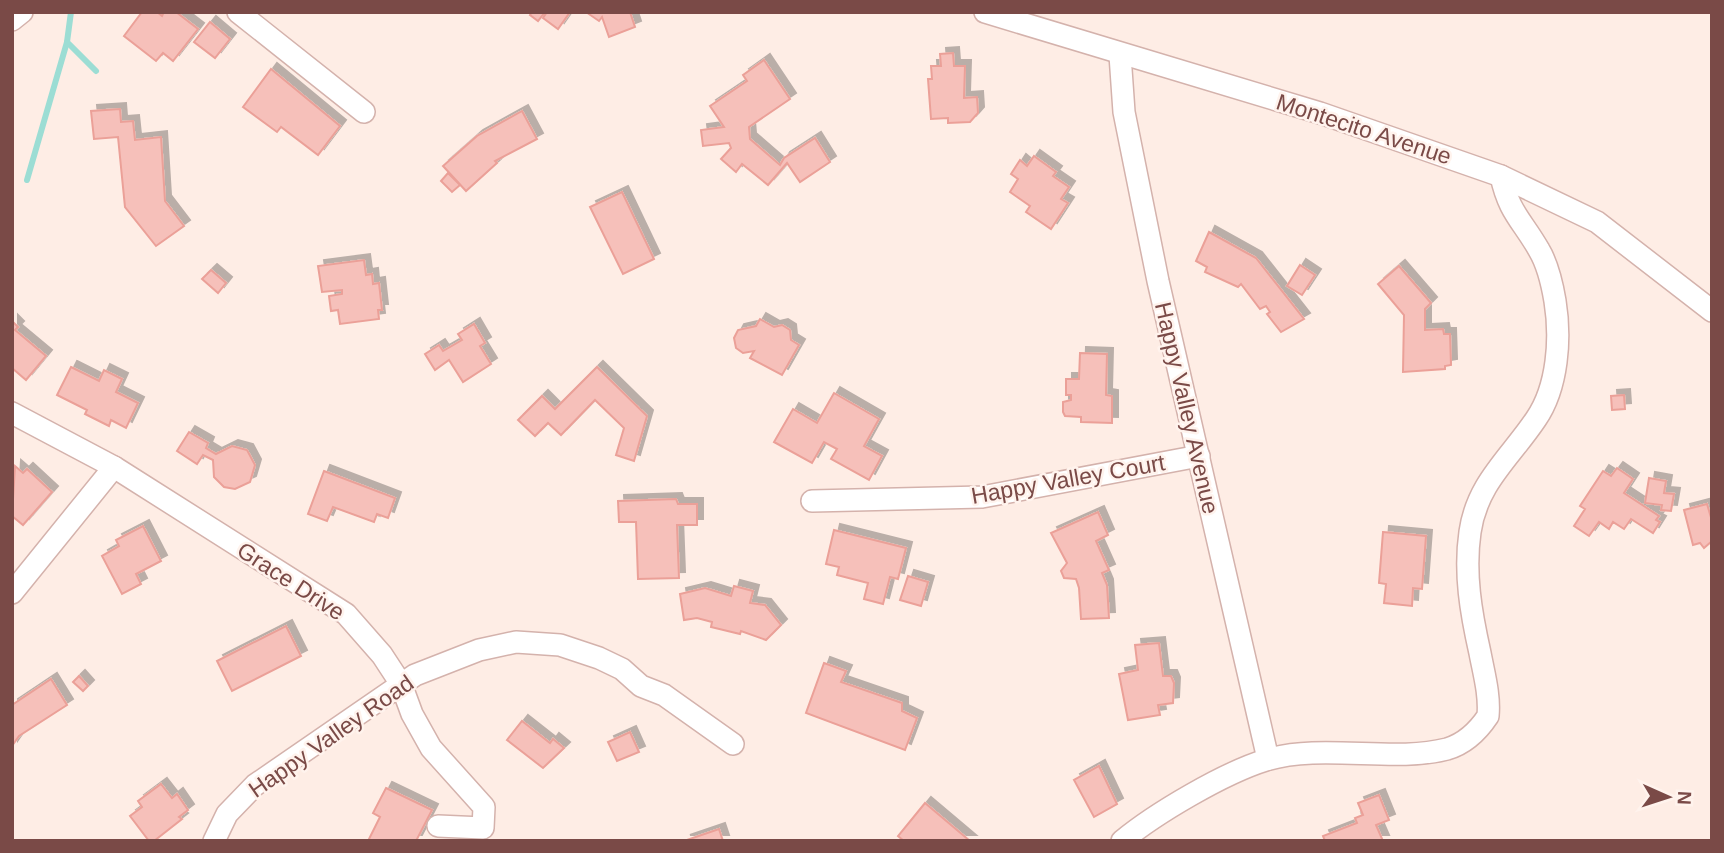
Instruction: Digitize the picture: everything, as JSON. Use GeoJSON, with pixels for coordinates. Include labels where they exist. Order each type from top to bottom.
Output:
{"type":"FeatureCollection","features":[{"type":"Feature","properties":{"kind":"street"},"geometry":{"type":"LineString","coordinates":[[12,20],[22,12]]}},
{"type":"Feature","properties":{"kind":"street"},"geometry":{"type":"LineString","coordinates":[[238,12],[364,112]]}},
{"type":"Feature","properties":{"kind":"street","name":"Montecito Avenue"},"geometry":{"type":"LineString","coordinates":[[985,12],[1120,55],[1320,113],[1501,176],[1597,222],[1712,311]]}},
{"type":"Feature","properties":{"kind":"street","name":"Happy Valley Avenue"},"geometry":{"type":"LineString","coordinates":[[1120,55],[1124,112],[1158,281],[1268,759]]}},
{"type":"Feature","properties":{"kind":"street"},"geometry":{"type":"LineString","coordinates":[[1122,841],[1210,786],[1268,759],[1320,752],[1447,749],[1472,734],[1488,716],[1487,690],[1467,582],[1474,511],[1492,474],[1537,418],[1545,403],[1558,344],[1555,304],[1546,264],[1515,217],[1501,176]]}},
{"type":"Feature","properties":{"kind":"street","name":"Grace Drive"},"geometry":{"type":"LineString","coordinates":[[12,413],[114,467],[345,614],[382,655],[401,684],[412,714],[431,748],[484,807],[482,828],[438,826]]}},
{"type":"Feature","properties":{"kind":"street","name":"Happy Valley Court"},"geometry":{"type":"LineString","coordinates":[[812,501],[982,496],[1199,456]]}},
{"type":"Feature","properties":{"kind":"street"},"geometry":{"type":"LineString","coordinates":[[12,593],[114,467]]}},
{"type":"Feature","properties":{"kind":"street","name":"Happy Valley Road"},"geometry":{"type":"LineString","coordinates":[[214,841],[227,814],[255,785],[401,684],[415,675],[479,650],[516,642],[560,645],[622,669],[641,685],[664,695],[733,744]]}},
{"type":"Feature","properties":{"kind":"building"},"geometry":{"type":"Polygon","coordinates":[[[142,12],[157,12],[162,16],[164,12],[176,12],[198,29],[173,61],[163,53],[156,61],[124,36],[142,12]]]}},
{"type":"Feature","properties":{"kind":"building"},"geometry":{"type":"Polygon","coordinates":[[[532,12],[545,12],[538,21],[530,15],[532,12]]]}},
{"type":"Feature","properties":{"kind":"building"},"geometry":{"type":"Polygon","coordinates":[[[547,12],[570,12],[558,29],[543,18],[547,12]]]}},
{"type":"Feature","properties":{"kind":"building"},"geometry":{"type":"Polygon","coordinates":[[[586,12],[630,12],[635,27],[609,37],[602,17],[599,21],[586,12]]]}},
{"type":"Feature","properties":{"kind":"building"},"geometry":{"type":"Polygon","coordinates":[[[210,22],[230,39],[215,58],[194,42],[210,22]]]}},
{"type":"Feature","properties":{"kind":"building"},"geometry":{"type":"Polygon","coordinates":[[[953,53],[954,66],[965,66],[964,98],[977,97],[978,113],[970,122],[948,123],[948,118],[931,119],[928,79],[932,79],[931,66],[941,66],[940,54],[953,53]]]}},
{"type":"Feature","properties":{"kind":"building"},"geometry":{"type":"Polygon","coordinates":[[[764,60],[790,99],[749,127],[750,139],[780,165],[784,158],[815,138],[830,162],[800,182],[787,163],[768,185],[742,164],[736,172],[721,159],[731,148],[729,143],[703,146],[701,130],[724,127],[710,106],[747,81],[743,75],[764,60]]]}},
{"type":"Feature","properties":{"kind":"building"},"geometry":{"type":"Polygon","coordinates":[[[271,69],[340,126],[318,155],[281,127],[277,132],[243,107],[271,69]]]}},
{"type":"Feature","properties":{"kind":"building"},"geometry":{"type":"Polygon","coordinates":[[[120,109],[121,122],[133,121],[135,140],[161,137],[165,201],[184,226],[156,246],[125,207],[118,137],[94,139],[91,111],[120,109]]]}},
{"type":"Feature","properties":{"kind":"building"},"geometry":{"type":"Polygon","coordinates":[[[522,111],[537,139],[495,161],[497,163],[466,191],[443,166],[477,136],[522,111]]]}},
{"type":"Feature","properties":{"kind":"building"},"geometry":{"type":"Polygon","coordinates":[[[1034,156],[1056,172],[1053,176],[1069,187],[1061,199],[1068,203],[1051,229],[1026,212],[1030,206],[1010,192],[1018,179],[1011,174],[1020,160],[1027,166],[1034,156]]]}},
{"type":"Feature","properties":{"kind":"building"},"geometry":{"type":"Polygon","coordinates":[[[448,173],[460,185],[452,192],[441,181],[448,173]]]}},
{"type":"Feature","properties":{"kind":"building"},"geometry":{"type":"Polygon","coordinates":[[[622,192],[654,259],[623,274],[590,207],[622,192]]]}},
{"type":"Feature","properties":{"kind":"building"},"geometry":{"type":"Polygon","coordinates":[[[1209,232],[1256,258],[1304,319],[1281,332],[1267,314],[1270,312],[1266,306],[1260,309],[1241,284],[1238,287],[1205,272],[1207,267],[1196,261],[1209,232]]]}},
{"type":"Feature","properties":{"kind":"building"},"geometry":{"type":"Polygon","coordinates":[[[364,260],[366,275],[372,274],[373,284],[379,283],[382,310],[378,310],[379,319],[340,324],[338,310],[331,311],[329,296],[342,294],[342,290],[322,292],[318,266],[364,260]]]}},
{"type":"Feature","properties":{"kind":"building"},"geometry":{"type":"Polygon","coordinates":[[[1300,265],[1315,275],[1302,295],[1287,286],[1300,265]]]}},
{"type":"Feature","properties":{"kind":"building"},"geometry":{"type":"Polygon","coordinates":[[[1399,266],[1431,303],[1425,309],[1425,330],[1443,329],[1444,334],[1450,334],[1451,365],[1445,366],[1445,369],[1403,372],[1404,315],[1378,284],[1399,266]]]}},
{"type":"Feature","properties":{"kind":"building"},"geometry":{"type":"Polygon","coordinates":[[[211,270],[226,283],[218,293],[202,279],[211,270]]]}},
{"type":"Feature","properties":{"kind":"building"},"geometry":{"type":"Polygon","coordinates":[[[760,319],[774,327],[782,325],[790,330],[791,340],[799,345],[782,375],[750,358],[754,351],[743,353],[736,348],[734,338],[738,330],[756,326],[760,319]]]}},
{"type":"Feature","properties":{"kind":"building"},"geometry":{"type":"Polygon","coordinates":[[[12,321],[18,327],[15,330],[46,356],[26,380],[12,368],[12,321]]]}},
{"type":"Feature","properties":{"kind":"building"},"geometry":{"type":"Polygon","coordinates":[[[474,324],[485,343],[480,346],[491,364],[463,382],[449,360],[435,370],[425,354],[439,345],[443,351],[462,340],[458,334],[474,324]]]}},
{"type":"Feature","properties":{"kind":"building"},"geometry":{"type":"Polygon","coordinates":[[[1080,353],[1107,354],[1106,395],[1112,396],[1112,423],[1081,422],[1081,417],[1065,416],[1063,412],[1063,402],[1071,400],[1071,395],[1066,395],[1066,379],[1079,379],[1080,353]]]}},
{"type":"Feature","properties":{"kind":"building"},"geometry":{"type":"Polygon","coordinates":[[[71,367],[99,381],[104,370],[122,379],[116,392],[138,403],[126,428],[111,420],[109,426],[85,414],[87,410],[57,395],[71,367]]]}},
{"type":"Feature","properties":{"kind":"building"},"geometry":{"type":"Polygon","coordinates":[[[597,367],[647,416],[634,461],[616,455],[624,428],[595,400],[561,435],[548,423],[535,436],[518,420],[542,396],[555,409],[597,367]]]}},
{"type":"Feature","properties":{"kind":"building"},"geometry":{"type":"Polygon","coordinates":[[[834,393],[879,419],[864,446],[882,456],[869,480],[831,459],[837,449],[824,442],[812,463],[774,442],[793,409],[817,423],[834,393]]]}},
{"type":"Feature","properties":{"kind":"building"},"geometry":{"type":"Polygon","coordinates":[[[1624,395],[1625,409],[1612,410],[1611,396],[1624,395]]]}},
{"type":"Feature","properties":{"kind":"building"},"geometry":{"type":"Polygon","coordinates":[[[189,432],[208,443],[206,448],[216,454],[232,446],[247,450],[255,465],[250,482],[235,489],[224,487],[214,477],[213,460],[203,455],[197,464],[177,451],[189,432]]]}},
{"type":"Feature","properties":{"kind":"building"},"geometry":{"type":"Polygon","coordinates":[[[15,466],[23,473],[27,469],[52,492],[23,525],[12,516],[15,466]]]}},
{"type":"Feature","properties":{"kind":"building"},"geometry":{"type":"Polygon","coordinates":[[[1617,468],[1633,479],[1624,493],[1659,516],[1656,520],[1660,522],[1653,533],[1631,519],[1624,529],[1613,522],[1609,529],[1599,522],[1589,536],[1574,526],[1585,509],[1580,506],[1603,471],[1611,476],[1617,468]]]}},
{"type":"Feature","properties":{"kind":"building"},"geometry":{"type":"Polygon","coordinates":[[[324,471],[395,498],[388,518],[377,514],[374,522],[333,507],[327,521],[308,514],[324,471]]]}},
{"type":"Feature","properties":{"kind":"building"},"geometry":{"type":"Polygon","coordinates":[[[1649,478],[1666,481],[1664,493],[1674,494],[1671,511],[1661,510],[1662,505],[1645,503],[1649,478]]]}},
{"type":"Feature","properties":{"kind":"building"},"geometry":{"type":"Polygon","coordinates":[[[676,499],[678,504],[697,504],[697,525],[677,525],[679,578],[638,579],[636,522],[619,522],[618,501],[676,499]]]}},
{"type":"Feature","properties":{"kind":"building"},"geometry":{"type":"Polygon","coordinates":[[[1707,504],[1712,521],[1712,541],[1704,548],[1700,543],[1693,545],[1684,510],[1707,504]]]}},
{"type":"Feature","properties":{"kind":"building"},"geometry":{"type":"Polygon","coordinates":[[[1098,512],[1108,535],[1096,541],[1109,570],[1102,573],[1107,585],[1109,618],[1081,619],[1076,579],[1064,578],[1061,571],[1067,563],[1051,533],[1098,512]]]}},
{"type":"Feature","properties":{"kind":"building"},"geometry":{"type":"Polygon","coordinates":[[[143,526],[161,561],[136,574],[141,584],[122,594],[102,556],[119,546],[116,540],[143,526]]]}},
{"type":"Feature","properties":{"kind":"building"},"geometry":{"type":"Polygon","coordinates":[[[834,530],[906,548],[898,579],[890,577],[883,604],[864,599],[868,583],[837,575],[839,567],[826,564],[834,530]]]}},
{"type":"Feature","properties":{"kind":"building"},"geometry":{"type":"Polygon","coordinates":[[[1383,532],[1426,536],[1422,589],[1413,588],[1412,606],[1384,603],[1386,584],[1379,583],[1383,532]]]}},
{"type":"Feature","properties":{"kind":"building"},"geometry":{"type":"Polygon","coordinates":[[[908,576],[928,582],[921,606],[900,600],[908,576]]]}},
{"type":"Feature","properties":{"kind":"building"},"geometry":{"type":"Polygon","coordinates":[[[734,586],[753,591],[750,603],[765,605],[781,625],[766,640],[741,631],[740,634],[711,627],[712,622],[697,618],[684,620],[680,594],[705,588],[731,596],[734,586]]]}},
{"type":"Feature","properties":{"kind":"building"},"geometry":{"type":"Polygon","coordinates":[[[286,626],[301,656],[232,691],[217,661],[286,626]]]}},
{"type":"Feature","properties":{"kind":"building"},"geometry":{"type":"Polygon","coordinates":[[[1159,643],[1163,676],[1171,676],[1174,683],[1173,703],[1158,705],[1160,715],[1128,720],[1119,674],[1138,670],[1135,645],[1159,643]]]}},
{"type":"Feature","properties":{"kind":"building"},"geometry":{"type":"Polygon","coordinates":[[[824,663],[846,671],[841,682],[902,703],[902,711],[917,718],[905,750],[806,713],[824,663]]]}},
{"type":"Feature","properties":{"kind":"building"},"geometry":{"type":"Polygon","coordinates":[[[79,676],[88,686],[83,691],[73,682],[79,676]]]}},
{"type":"Feature","properties":{"kind":"building"},"geometry":{"type":"Polygon","coordinates":[[[51,679],[67,705],[19,736],[12,746],[12,705],[51,679]]]}},
{"type":"Feature","properties":{"kind":"building"},"geometry":{"type":"Polygon","coordinates":[[[522,721],[550,743],[553,739],[564,748],[543,768],[507,740],[522,721]]]}},
{"type":"Feature","properties":{"kind":"building"},"geometry":{"type":"Polygon","coordinates":[[[630,732],[639,752],[617,761],[608,742],[630,732]]]}},
{"type":"Feature","properties":{"kind":"building"},"geometry":{"type":"Polygon","coordinates":[[[1099,766],[1117,804],[1094,817],[1074,780],[1099,766]]]}},
{"type":"Feature","properties":{"kind":"building"},"geometry":{"type":"Polygon","coordinates":[[[161,784],[172,798],[177,794],[188,810],[179,817],[182,819],[154,841],[149,841],[130,816],[142,807],[138,801],[161,784]]]}},
{"type":"Feature","properties":{"kind":"building"},"geometry":{"type":"Polygon","coordinates":[[[386,788],[432,810],[416,841],[368,841],[380,817],[373,813],[386,788]]]}},
{"type":"Feature","properties":{"kind":"building"},"geometry":{"type":"Polygon","coordinates":[[[1379,795],[1389,820],[1376,825],[1383,841],[1325,841],[1323,836],[1357,823],[1355,818],[1363,815],[1358,803],[1379,795]]]}},
{"type":"Feature","properties":{"kind":"building"},"geometry":{"type":"Polygon","coordinates":[[[925,803],[970,841],[904,841],[898,836],[925,803]]]}},
{"type":"Feature","properties":{"kind":"building"},"geometry":{"type":"Polygon","coordinates":[[[719,829],[723,841],[684,841],[719,829]]]}},
{"type":"Feature","properties":{"kind":"waterway"},"geometry":{"type":"LineString","coordinates":[[71,12],[67,42],[96,71]]}},
{"type":"Feature","properties":{"kind":"waterway"},"geometry":{"type":"LineString","coordinates":[[27,180],[67,42]]}}]}
